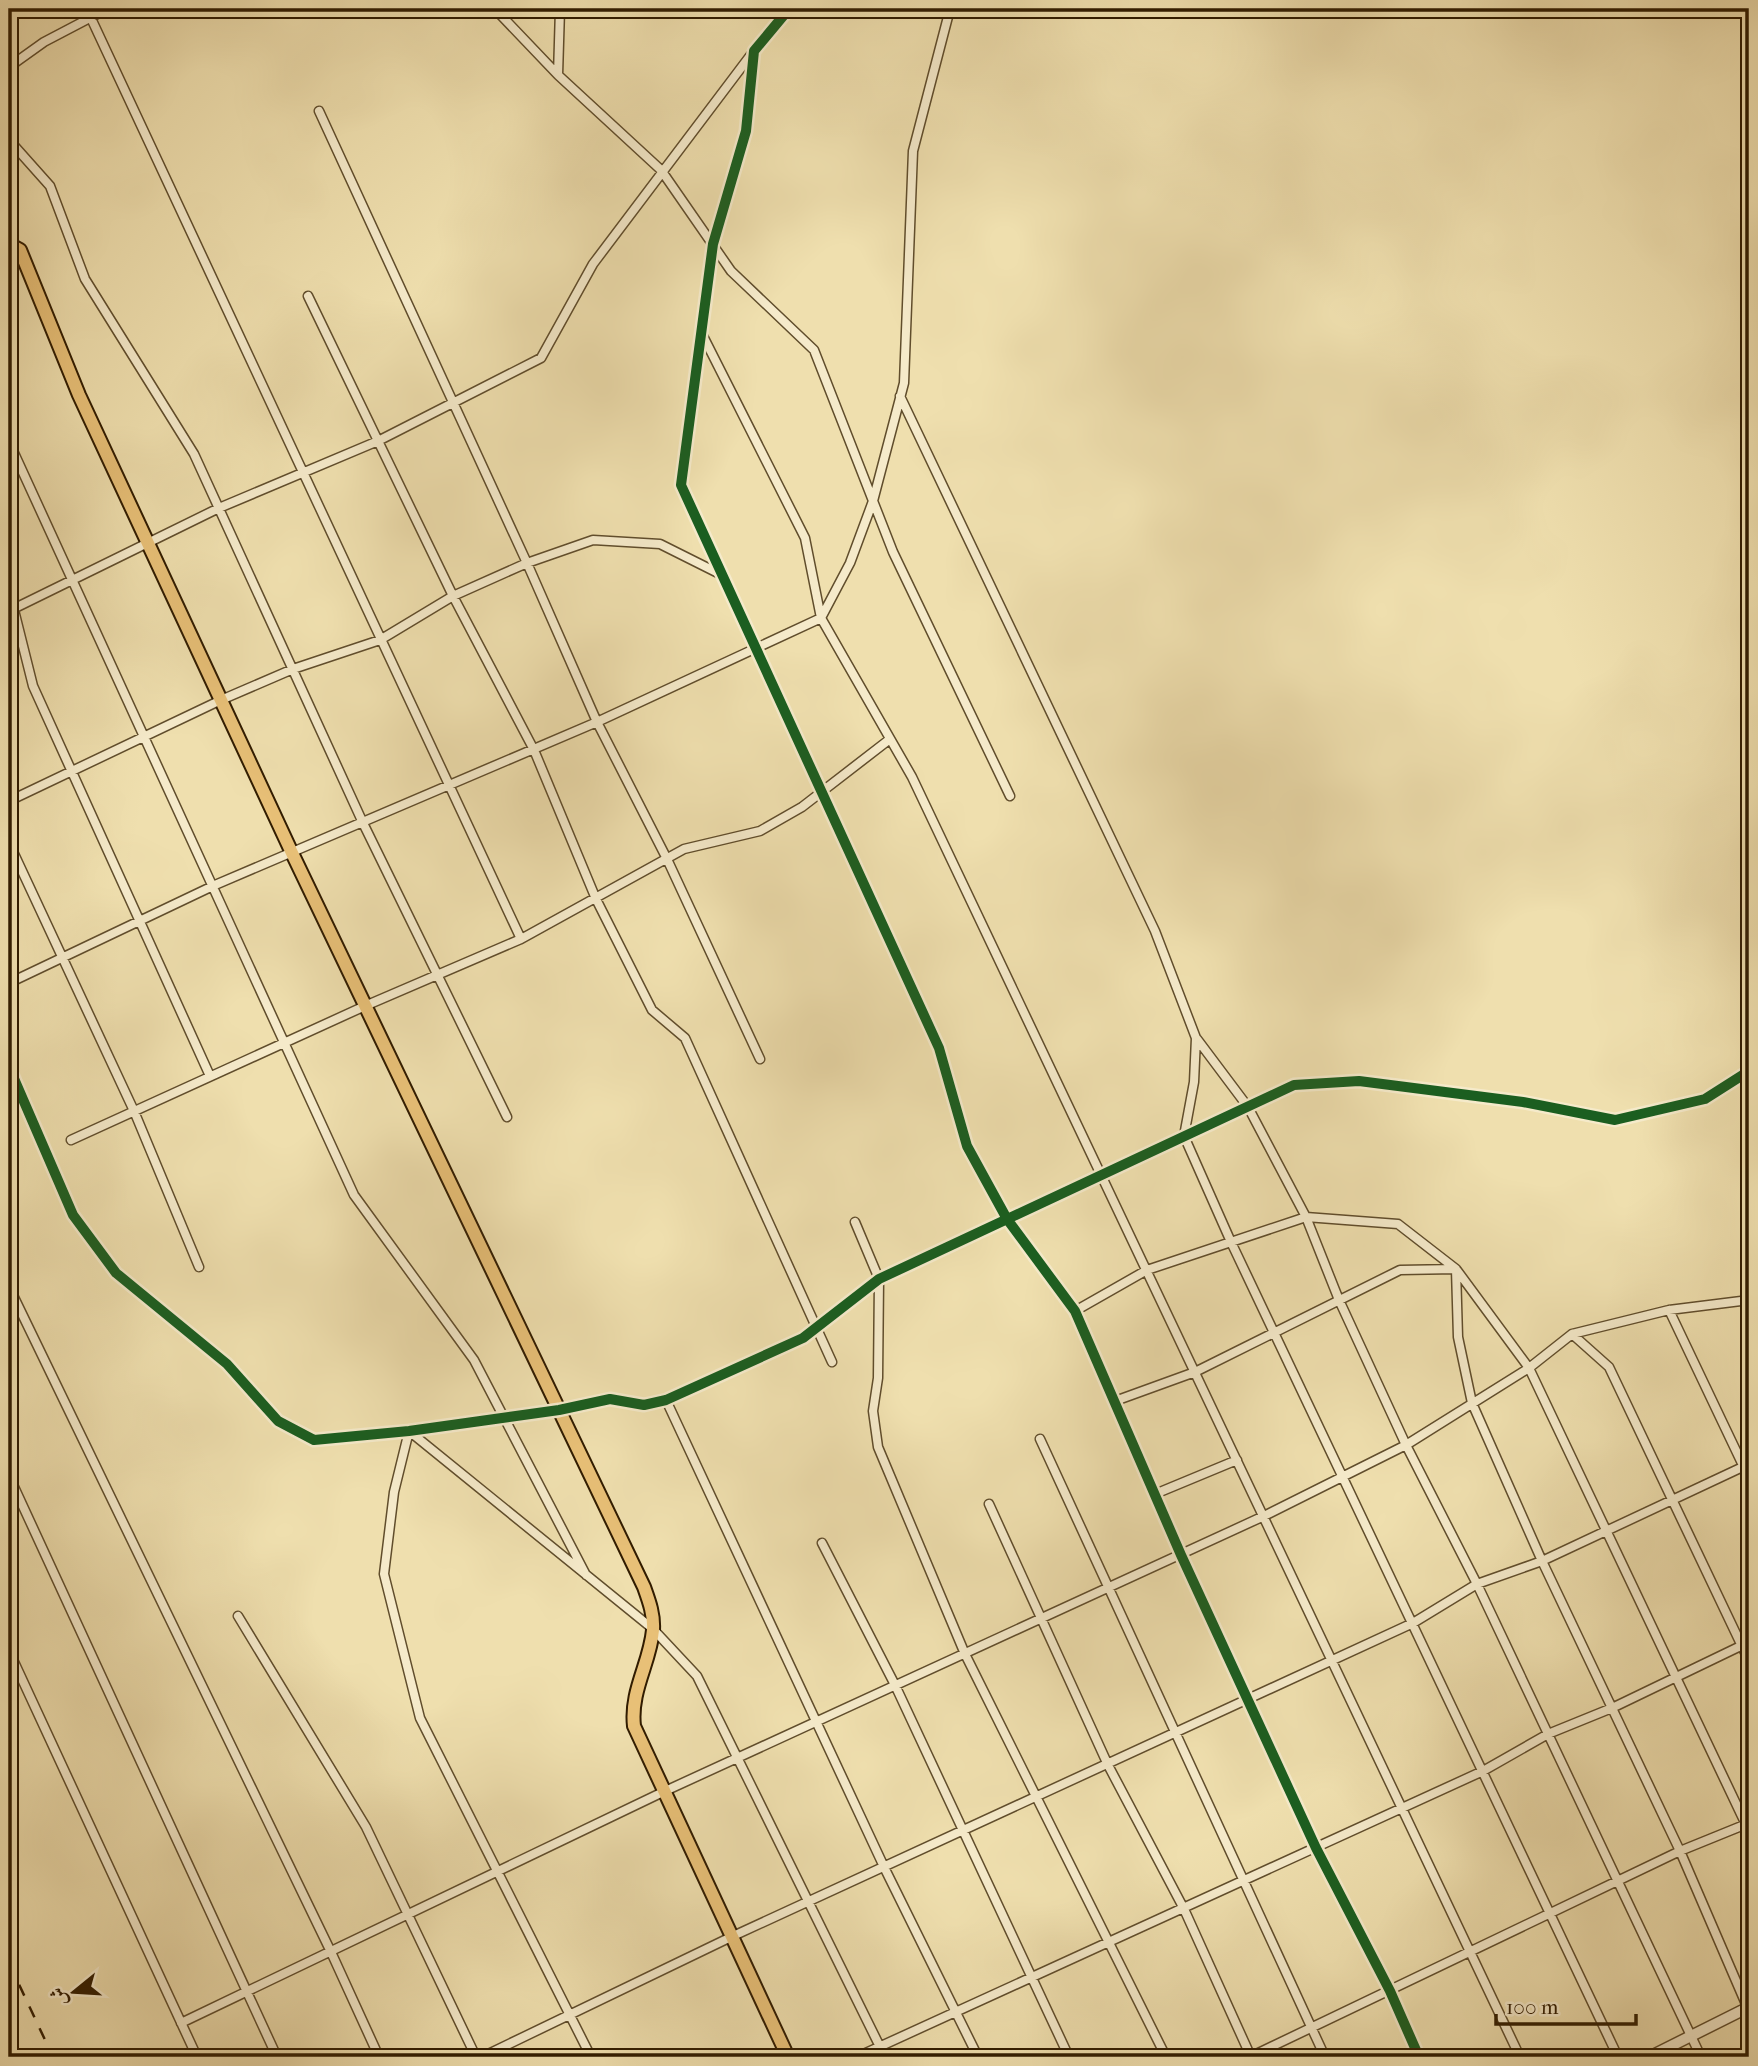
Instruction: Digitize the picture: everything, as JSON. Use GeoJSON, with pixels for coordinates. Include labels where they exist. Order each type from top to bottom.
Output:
{"type":"FeatureCollection","features":[{"type":"Feature","properties":{"kind":"main road"},"geometry":{"type":"LineString","coordinates":[[9,244],[20,250],[79,395],[292,853],[644,1587],[653,1614],[653,1629],[632,1711],[638,1738],[788,2057]]}},
{"type":"Feature","properties":{"kind":"street"},"geometry":{"type":"LineString","coordinates":[[9,67],[90,16],[107,9]]}},
{"type":"Feature","properties":{"kind":"street"},"geometry":{"type":"LineString","coordinates":[[495,9],[558,75],[661,170],[731,271],[814,350],[893,552],[1010,796]]}},
{"type":"Feature","properties":{"kind":"street"},"geometry":{"type":"LineString","coordinates":[[558,75],[560,9]]}},
{"type":"Feature","properties":{"kind":"street"},"geometry":{"type":"LineString","coordinates":[[12,610],[219,508],[378,441],[541,358],[593,264],[661,170],[789,9]]}},
{"type":"Feature","properties":{"kind":"street"},"geometry":{"type":"LineString","coordinates":[[9,982],[215,885],[534,750],[821,618],[850,563],[873,501],[904,383],[913,150],[950,9]]}},
{"type":"Feature","properties":{"kind":"street"},"geometry":{"type":"LineString","coordinates":[[90,16],[521,939]]}},
{"type":"Feature","properties":{"kind":"street"},"geometry":{"type":"LineString","coordinates":[[754,51],[746,131],[713,244],[681,485],[939,1048],[968,1146],[1007,1219],[1075,1311],[1181,1555],[1316,1848],[1390,1991],[1419,2057]]}},
{"type":"Feature","properties":{"kind":"street"},"geometry":{"type":"LineString","coordinates":[[319,111],[527,563],[597,722],[667,859],[760,1059]]}},
{"type":"Feature","properties":{"kind":"street"},"geometry":{"type":"LineString","coordinates":[[9,140],[50,186],[85,279],[194,454],[363,823],[507,1117]]}},
{"type":"Feature","properties":{"kind":"street"},"geometry":{"type":"LineString","coordinates":[[308,296],[453,596],[534,750],[596,898],[652,1010],[685,1038],[832,1362]]}},
{"type":"Feature","properties":{"kind":"street"},"geometry":{"type":"LineString","coordinates":[[702,334],[805,538],[821,618],[912,777],[1520,2057]]}},
{"type":"Feature","properties":{"kind":"street"},"geometry":{"type":"LineString","coordinates":[[900,396],[1155,931],[1196,1038],[1248,1107],[1306,1217],[1339,1300],[1406,1445],[1477,1584],[1700,2057]]}},
{"type":"Feature","properties":{"kind":"street"},"geometry":{"type":"LineString","coordinates":[[9,442],[215,885],[354,1195],[474,1360],[586,1575]]}},
{"type":"Feature","properties":{"kind":"street"},"geometry":{"type":"LineString","coordinates":[[9,801],[221,700],[293,669],[380,640],[453,596],[527,563],[593,540],[660,544],[722,575]]}},
{"type":"Feature","properties":{"kind":"street"},"geometry":{"type":"LineString","coordinates":[[9,590],[33,686],[137,921],[210,1076]]}},
{"type":"Feature","properties":{"kind":"street"},"geometry":{"type":"LineString","coordinates":[[71,1140],[365,1006],[521,939],[684,849],[710,840],[760,831],[821,792],[890,739]]}},
{"type":"Feature","properties":{"kind":"street"},"geometry":{"type":"LineString","coordinates":[[9,843],[134,1111],[200,1267]]}},
{"type":"Feature","properties":{"kind":"street"},"geometry":{"type":"LineString","coordinates":[[1196,1038],[1194,1082],[1184,1136],[1231,1242],[1618,2057]]}},
{"type":"Feature","properties":{"kind":"street"},"geometry":{"type":"LineString","coordinates":[[9,1067],[73,1215],[116,1273],[227,1364],[278,1421],[314,1440],[409,1431],[559,1410],[610,1399],[644,1405],[666,1401],[803,1338],[879,1279],[1294,1085],[1359,1081],[1523,1102],[1615,1120],[1704,1100],[1749,1071]]}},
{"type":"Feature","properties":{"kind":"street"},"geometry":{"type":"LineString","coordinates":[[989,1504],[1108,1765],[1184,1909],[1251,2057],[1551,1916],[1679,1852],[1748,1826],[1529,1368],[1456,1269],[1398,1224],[1306,1217],[1147,1270],[1075,1311]]}},
{"type":"Feature","properties":{"kind":"street"},"geometry":{"type":"LineString","coordinates":[[855,1222],[879,1279],[878,1378],[873,1411],[878,1447],[965,1654],[1039,1797],[1166,2057]]}},
{"type":"Feature","properties":{"kind":"street"},"geometry":{"type":"LineString","coordinates":[[1115,1401],[1195,1371],[1400,1270],[1456,1269]]}},
{"type":"Feature","properties":{"kind":"street"},"geometry":{"type":"LineString","coordinates":[[1456,1269],[1458,1337],[1472,1403],[1749,2009],[1649,2057]]}},
{"type":"Feature","properties":{"kind":"street"},"geometry":{"type":"LineString","coordinates":[[9,1287],[331,1952],[379,2057]]}},
{"type":"Feature","properties":{"kind":"street"},"geometry":{"type":"LineString","coordinates":[[181,2023],[663,1792],[1264,1517],[1406,1445],[1529,1368],[1572,1334],[1669,1310],[1749,1300]]}},
{"type":"Feature","properties":{"kind":"street"},"geometry":{"type":"LineString","coordinates":[[1669,1310],[1746,1465],[1749,1478]]}},
{"type":"Feature","properties":{"kind":"street"},"geometry":{"type":"LineString","coordinates":[[1572,1334],[1609,1367],[1746,1644],[1749,1661]]}},
{"type":"Feature","properties":{"kind":"street"},"geometry":{"type":"LineString","coordinates":[[666,1401],[885,1869],[978,2057]]}},
{"type":"Feature","properties":{"kind":"street"},"geometry":{"type":"LineString","coordinates":[[409,1431],[653,1629],[697,1675],[885,2057]]}},
{"type":"Feature","properties":{"kind":"street"},"geometry":{"type":"LineString","coordinates":[[409,1431],[394,1492],[384,1574],[420,1718],[591,2057]]}},
{"type":"Feature","properties":{"kind":"street"},"geometry":{"type":"LineString","coordinates":[[1040,1439],[1106,1589],[1325,2057]]}},
{"type":"Feature","properties":{"kind":"street"},"geometry":{"type":"LineString","coordinates":[[1155,1494],[1237,1460]]}},
{"type":"Feature","properties":{"kind":"street"},"geometry":{"type":"LineString","coordinates":[[482,2057],[731,1937],[809,1904],[1413,1623],[1477,1584],[1542,1561],[1746,1465]]}},
{"type":"Feature","properties":{"kind":"street"},"geometry":{"type":"LineString","coordinates":[[9,1476],[277,2057]]}},
{"type":"Feature","properties":{"kind":"street"},"geometry":{"type":"LineString","coordinates":[[822,1543],[895,1685],[1069,2057]]}},
{"type":"Feature","properties":{"kind":"street"},"geometry":{"type":"LineString","coordinates":[[238,1616],[366,1827],[476,2057]]}},
{"type":"Feature","properties":{"kind":"street"},"geometry":{"type":"LineString","coordinates":[[857,2057],[1483,1772],[1548,1734],[1612,1708],[1746,1644]]}},
{"type":"Feature","properties":{"kind":"street"},"geometry":{"type":"LineString","coordinates":[[9,1651],[197,2057]]}},
{"type":"Feature","properties":{"kind":"railway"},"geometry":{"type":"LineString","coordinates":[[9,1963],[53,2057]]}},
{"type":"Feature","properties":{"kind":"cycle path"},"geometry":{"type":"LineString","coordinates":[[789,9],[754,51],[746,131],[713,244],[681,485],[939,1048],[967,1146],[1007,1219],[1075,1311],[1181,1555],[1316,1848],[1390,1991],[1419,2057]]}},
{"type":"Feature","properties":{"kind":"cycle path"},"geometry":{"type":"LineString","coordinates":[[9,1067],[73,1215],[116,1273],[227,1364],[278,1421],[314,1440],[409,1431],[559,1410],[610,1399],[644,1405],[666,1400],[803,1338],[879,1279],[1294,1085],[1359,1081],[1523,1102],[1615,1120],[1705,1099],[1749,1071]]}}]}
